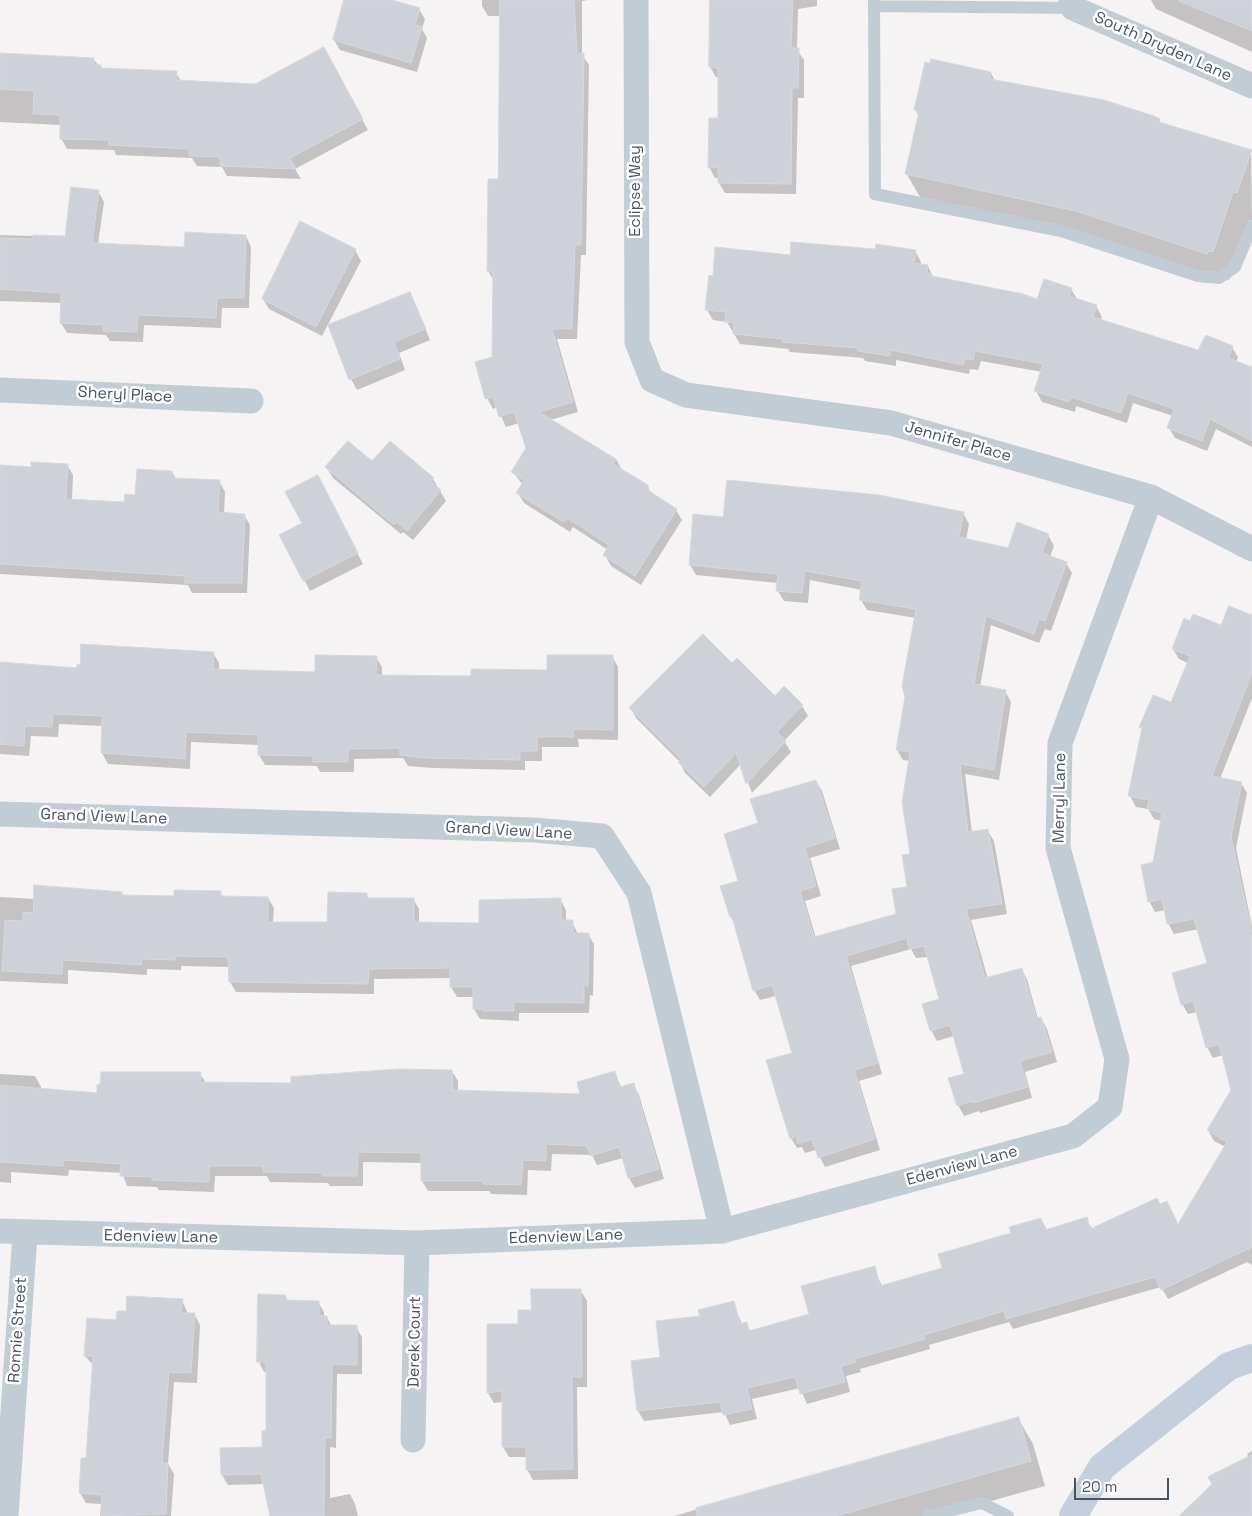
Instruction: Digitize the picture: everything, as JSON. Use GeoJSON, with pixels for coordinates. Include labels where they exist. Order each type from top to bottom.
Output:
{"type":"FeatureCollection","features":[{"type":"Feature","properties":{"kind":"street","name":"Eclipse Way"},"geometry":{"type":"LineString","coordinates":[[636,0],[637,342],[652,380]]}},
{"type":"Feature","properties":{"kind":"street","name":"South Dryden Lane"},"geometry":{"type":"LineString","coordinates":[[1072,4],[1252,86]]}},
{"type":"Feature","properties":{"kind":"street","name":"Jennifer Place"},"geometry":{"type":"LineString","coordinates":[[652,380],[686,395],[891,423],[1151,497],[1252,549]]}},
{"type":"Feature","properties":{"kind":"street","name":"Sheryl Place"},"geometry":{"type":"LineString","coordinates":[[0,390],[251,401]]}},
{"type":"Feature","properties":{"kind":"street","name":"Merryl Lane"},"geometry":{"type":"LineString","coordinates":[[1110,1107],[1117,1060],[1058,848],[1060,743],[1151,497]]}},
{"type":"Feature","properties":{"kind":"street","name":"Grand View Lane"},"geometry":{"type":"LineString","coordinates":[[0,814],[534,830],[602,836],[639,893],[722,1230]]}},
{"type":"Feature","properties":{"kind":"street","name":"Edenview Lane"},"geometry":{"type":"LineString","coordinates":[[0,1231],[25,1234],[417,1243],[722,1230],[1073,1136],[1110,1107]]}},
{"type":"Feature","properties":{"kind":"street","name":"Ronnie Street"},"geometry":{"type":"LineString","coordinates":[[6,1516],[25,1234]]}},
{"type":"Feature","properties":{"kind":"street","name":"Derek Court"},"geometry":{"type":"LineString","coordinates":[[413,1440],[417,1243]]}},
{"type":"Feature","properties":{"kind":"street"},"geometry":{"type":"LineString","coordinates":[[1073,1516],[1102,1467],[1229,1366],[1252,1358]]}},
{"type":"Feature","properties":{"kind":"lane"},"geometry":{"type":"LineString","coordinates":[[1072,4],[874,3],[875,194],[1061,231],[1198,276],[1219,278],[1235,267],[1252,226]]}},
{"type":"Feature","properties":{"kind":"lane"},"geometry":{"type":"LineString","coordinates":[[928,1516],[982,1503],[1008,1516]]}},
{"type":"Feature","properties":{"kind":"building"},"geometry":{"type":"Polygon","coordinates":[[[344,0],[392,0],[420,8],[415,25],[422,27],[411,63],[333,40],[344,0]]]}},
{"type":"Feature","properties":{"kind":"building"},"geometry":{"type":"Polygon","coordinates":[[[500,0],[574,0],[577,54],[584,53],[581,245],[575,245],[572,329],[552,329],[573,402],[539,412],[616,459],[613,464],[648,485],[649,491],[677,509],[635,576],[603,555],[609,545],[567,518],[564,522],[516,493],[524,480],[511,472],[526,448],[514,412],[499,417],[493,397],[485,399],[475,362],[492,357],[493,272],[487,271],[488,179],[498,179],[500,0]]]}},
{"type":"Feature","properties":{"kind":"building"},"geometry":{"type":"Polygon","coordinates":[[[710,0],[793,0],[791,48],[799,48],[798,88],[792,88],[791,184],[718,183],[718,167],[708,168],[709,118],[718,118],[718,68],[709,67],[710,0]]]}},
{"type":"Feature","properties":{"kind":"building"},"geometry":{"type":"Polygon","coordinates":[[[1252,0],[1252,31],[1179,1],[1252,0]]]}},
{"type":"Feature","properties":{"kind":"building"},"geometry":{"type":"Polygon","coordinates":[[[324,47],[363,119],[290,158],[296,169],[220,166],[220,157],[189,156],[190,149],[109,145],[109,140],[60,139],[60,115],[33,114],[34,91],[0,89],[0,53],[94,58],[94,65],[101,65],[101,68],[177,71],[176,80],[255,84],[324,47]]]}},
{"type":"Feature","properties":{"kind":"building"},"geometry":{"type":"Polygon","coordinates":[[[931,59],[991,72],[990,79],[1104,100],[1154,116],[1160,119],[1159,122],[1252,150],[1237,193],[1233,192],[1213,252],[1208,251],[1207,254],[1076,211],[905,174],[919,111],[914,110],[925,62],[930,63],[931,59]]]}},
{"type":"Feature","properties":{"kind":"building"},"geometry":{"type":"Polygon","coordinates":[[[71,187],[99,190],[92,243],[184,247],[185,232],[246,235],[244,298],[217,298],[216,318],[138,315],[137,332],[103,331],[103,325],[60,323],[61,293],[0,289],[0,238],[33,239],[33,235],[65,236],[71,187]]]}},
{"type":"Feature","properties":{"kind":"building"},"geometry":{"type":"Polygon","coordinates":[[[300,221],[356,249],[316,327],[262,299],[300,221]]]}},
{"type":"Feature","properties":{"kind":"building"},"geometry":{"type":"Polygon","coordinates":[[[791,242],[875,249],[876,244],[916,250],[914,263],[928,265],[927,273],[932,274],[932,276],[1023,294],[1037,299],[1044,279],[1072,288],[1069,296],[1097,305],[1093,317],[1198,350],[1206,335],[1233,346],[1228,358],[1252,367],[1252,441],[1210,419],[1202,441],[1167,428],[1174,409],[1128,393],[1121,413],[1071,397],[1069,402],[1034,391],[1043,364],[975,351],[973,360],[965,359],[963,365],[891,350],[890,356],[858,351],[858,348],[783,342],[783,339],[733,334],[734,323],[725,322],[726,312],[705,310],[709,275],[713,276],[715,247],[790,255],[791,242]]]}},
{"type":"Feature","properties":{"kind":"building"},"geometry":{"type":"Polygon","coordinates":[[[410,292],[426,329],[394,342],[400,359],[349,380],[328,325],[410,292]]]}},
{"type":"Feature","properties":{"kind":"building"},"geometry":{"type":"Polygon","coordinates":[[[348,441],[372,461],[390,441],[434,478],[431,482],[441,490],[407,531],[397,522],[394,525],[325,467],[348,441]]]}},
{"type":"Feature","properties":{"kind":"building"},"geometry":{"type":"Polygon","coordinates":[[[31,462],[68,464],[66,499],[124,502],[125,494],[135,495],[137,469],[172,471],[172,478],[220,480],[218,512],[245,514],[242,583],[185,583],[185,576],[0,564],[0,465],[31,467],[31,462]]]}},
{"type":"Feature","properties":{"kind":"building"},"geometry":{"type":"Polygon","coordinates":[[[318,475],[358,553],[303,581],[279,535],[302,523],[285,492],[318,475]]]}},
{"type":"Feature","properties":{"kind":"building"},"geometry":{"type":"Polygon","coordinates":[[[727,480],[879,495],[964,512],[959,537],[1008,548],[1017,522],[1049,534],[1042,553],[1067,562],[1045,621],[1039,619],[1034,634],[986,616],[974,684],[1006,690],[994,770],[960,764],[968,832],[988,829],[1002,904],[966,909],[985,978],[1022,968],[1036,1018],[1041,1017],[1052,1052],[1020,1061],[1028,1087],[957,1106],[948,1078],[964,1074],[950,1025],[930,1031],[922,1004],[939,999],[924,946],[909,949],[907,938],[846,956],[878,1063],[854,1070],[875,1139],[818,1158],[812,1139],[798,1144],[796,1136],[790,1139],[766,1060],[792,1053],[772,985],[753,991],[732,917],[730,917],[720,886],[738,881],[724,834],[758,823],[750,799],[816,780],[835,838],[805,848],[816,886],[800,891],[814,937],[896,914],[892,889],[907,887],[902,855],[910,854],[902,802],[910,752],[896,750],[905,697],[902,686],[916,609],[859,600],[862,581],[805,571],[802,593],[776,591],[778,574],[689,565],[693,514],[723,517],[727,480]]]}},
{"type":"Feature","properties":{"kind":"building"},"geometry":{"type":"Polygon","coordinates":[[[1229,606],[1252,615],[1252,673],[1212,776],[1242,782],[1231,837],[1252,934],[1252,1247],[1161,1290],[1155,1277],[1006,1319],[1004,1311],[924,1335],[925,1339],[855,1359],[856,1362],[841,1366],[845,1382],[800,1394],[795,1377],[747,1388],[752,1409],[723,1415],[720,1402],[637,1411],[631,1361],[660,1357],[656,1321],[700,1316],[698,1310],[734,1301],[740,1324],[747,1322],[749,1331],[809,1314],[801,1286],[875,1266],[880,1286],[942,1268],[938,1254],[1011,1233],[1009,1227],[1041,1218],[1045,1230],[1087,1217],[1090,1229],[1157,1198],[1160,1204],[1167,1201],[1178,1224],[1227,1142],[1207,1130],[1231,1090],[1219,1044],[1206,1048],[1193,1001],[1181,1005],[1172,973],[1207,963],[1194,919],[1167,924],[1162,899],[1148,902],[1141,865],[1153,862],[1162,813],[1147,809],[1149,800],[1128,796],[1142,728],[1139,727],[1153,695],[1171,702],[1190,656],[1172,649],[1184,618],[1190,621],[1193,614],[1221,625],[1229,606]]]}},
{"type":"Feature","properties":{"kind":"building"},"geometry":{"type":"Polygon","coordinates":[[[703,634],[732,663],[737,658],[775,696],[784,686],[803,705],[777,732],[786,741],[746,784],[736,753],[704,787],[678,762],[681,759],[629,708],[703,634]]]}},
{"type":"Feature","properties":{"kind":"building"},"geometry":{"type":"Polygon","coordinates":[[[81,644],[214,652],[213,669],[315,672],[315,655],[377,656],[376,675],[471,676],[471,669],[547,670],[547,655],[613,655],[613,730],[573,729],[574,737],[537,737],[537,751],[520,751],[520,760],[425,758],[400,755],[400,748],[348,749],[348,762],[313,762],[313,756],[258,755],[258,735],[186,732],[185,759],[101,753],[102,716],[53,714],[52,727],[25,726],[24,746],[0,744],[0,662],[77,668],[77,664],[80,665],[81,644]]]}},
{"type":"Feature","properties":{"kind":"building"},"geometry":{"type":"Polygon","coordinates":[[[34,885],[122,892],[122,895],[174,896],[174,890],[221,891],[221,896],[268,897],[268,922],[327,922],[328,892],[367,893],[367,898],[414,898],[414,922],[479,923],[479,900],[561,898],[561,920],[573,920],[573,933],[589,933],[588,986],[584,985],[584,1003],[514,1002],[514,1011],[483,1011],[483,1009],[473,1009],[473,987],[450,987],[450,968],[369,969],[368,984],[229,982],[228,957],[176,956],[175,960],[142,959],[141,965],[63,960],[62,974],[2,971],[5,920],[23,921],[23,912],[33,913],[34,885]]]}},
{"type":"Feature","properties":{"kind":"building"},"geometry":{"type":"Polygon","coordinates":[[[398,1069],[452,1070],[453,1090],[580,1094],[577,1082],[615,1071],[620,1087],[634,1083],[659,1169],[628,1178],[619,1147],[590,1156],[587,1146],[546,1144],[546,1161],[523,1160],[521,1185],[483,1184],[483,1181],[421,1181],[421,1153],[358,1152],[357,1176],[322,1176],[322,1173],[263,1172],[263,1166],[209,1166],[209,1182],[152,1180],[152,1177],[120,1176],[121,1164],[64,1160],[63,1166],[0,1162],[0,1085],[97,1093],[101,1072],[201,1072],[200,1082],[291,1083],[291,1077],[398,1069]]]}},
{"type":"Feature","properties":{"kind":"building"},"geometry":{"type":"Polygon","coordinates":[[[531,1289],[581,1289],[582,1377],[572,1377],[573,1469],[526,1470],[526,1447],[502,1447],[502,1391],[487,1393],[487,1324],[518,1324],[518,1310],[531,1310],[531,1289]]]}},
{"type":"Feature","properties":{"kind":"building"},"geometry":{"type":"Polygon","coordinates":[[[258,1294],[286,1295],[286,1300],[319,1301],[319,1316],[327,1316],[327,1325],[357,1325],[357,1365],[332,1364],[331,1438],[325,1438],[324,1516],[270,1516],[261,1474],[221,1475],[220,1448],[262,1447],[262,1431],[266,1430],[266,1362],[257,1362],[258,1294]]]}},
{"type":"Feature","properties":{"kind":"building"},"geometry":{"type":"Polygon","coordinates":[[[127,1296],[183,1299],[181,1313],[195,1313],[191,1373],[169,1372],[162,1463],[168,1463],[166,1514],[101,1516],[102,1495],[79,1493],[81,1458],[86,1458],[93,1356],[84,1356],[87,1318],[116,1320],[117,1311],[126,1311],[127,1296]]]}},
{"type":"Feature","properties":{"kind":"building"},"geometry":{"type":"Polygon","coordinates":[[[1019,1417],[1031,1461],[836,1516],[697,1516],[696,1508],[1019,1417]]]}},
{"type":"Feature","properties":{"kind":"building"},"geometry":{"type":"Polygon","coordinates":[[[1252,1455],[1252,1516],[1179,1516],[1212,1484],[1208,1477],[1252,1455]]]}}]}
